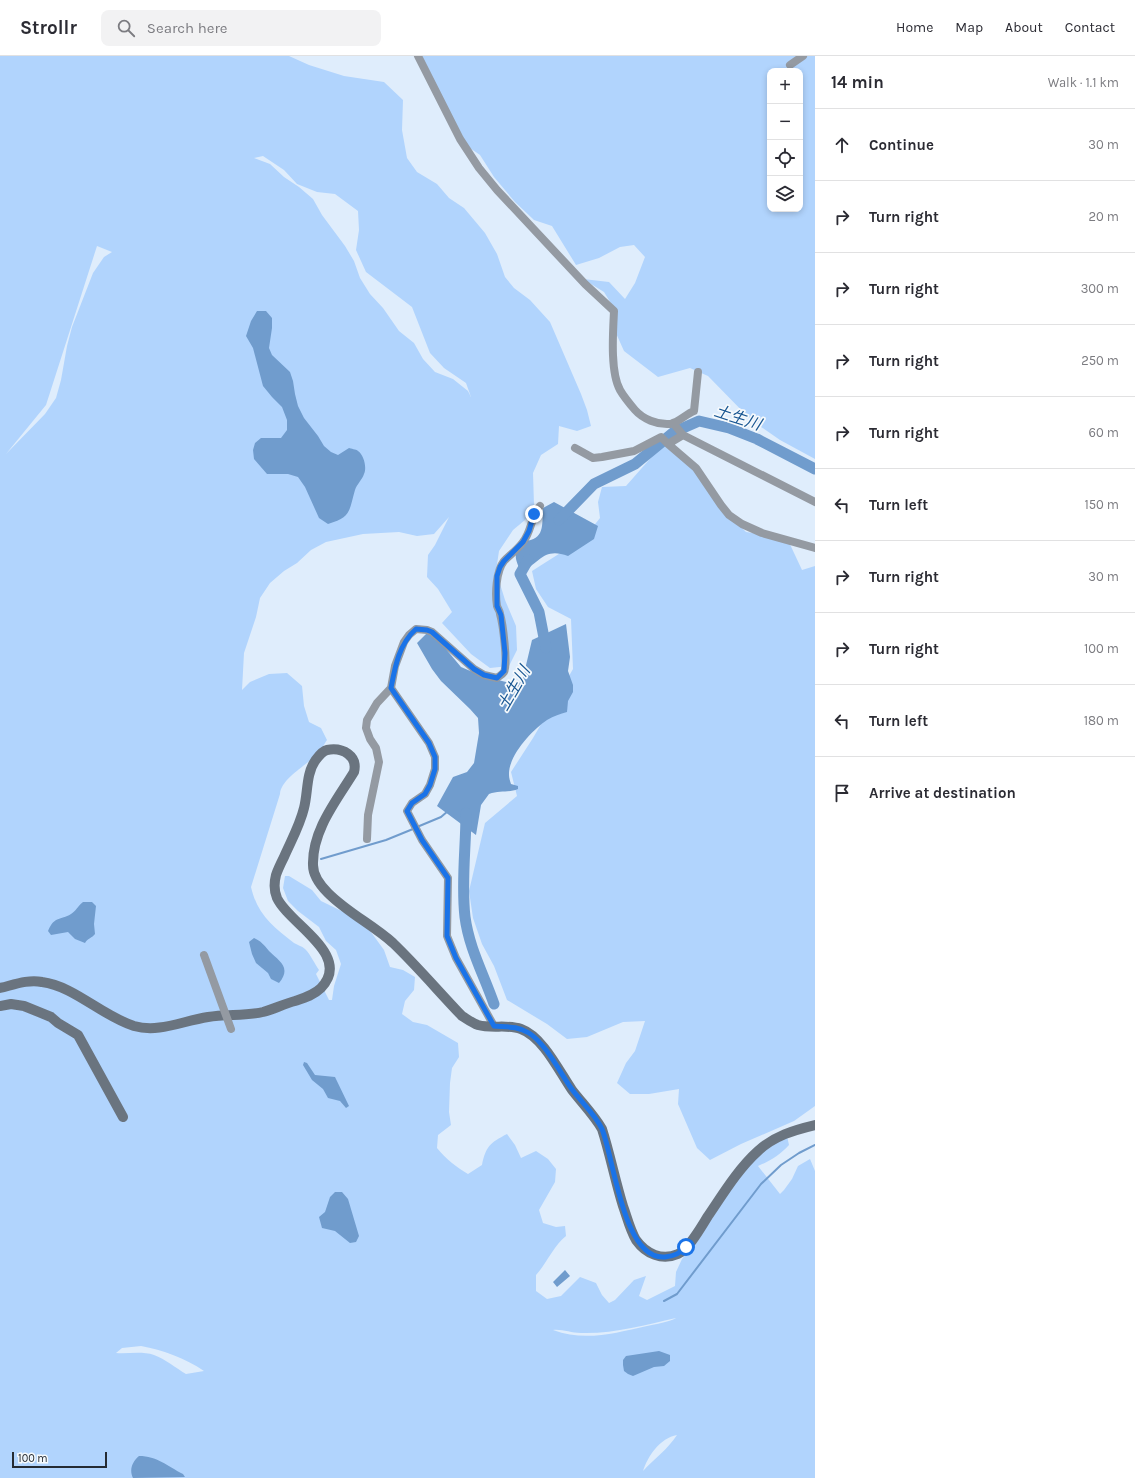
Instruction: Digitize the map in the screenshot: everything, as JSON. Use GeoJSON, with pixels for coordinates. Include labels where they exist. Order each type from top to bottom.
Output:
{"type":"FeatureCollection","features":[{"type":"Feature","properties":{"kind":"street"},"geometry":{"type":"LineString","coordinates":[[418,56],[449,120],[479,168],[497,190],[585,284],[614,311],[613,360],[616,381],[628,402],[638,413],[650,421],[668,424],[674,423],[686,413],[694,411],[698,372]]}},
{"type":"Feature","properties":{"kind":"street"},"geometry":{"type":"LineString","coordinates":[[790,65],[797,57]]}},
{"type":"Feature","properties":{"kind":"street"},"geometry":{"type":"LineString","coordinates":[[674,423],[682,434],[815,502]]}},
{"type":"Feature","properties":{"kind":"street"},"geometry":{"type":"LineString","coordinates":[[668,444],[682,434]]}},
{"type":"Feature","properties":{"kind":"street"},"geometry":{"type":"LineString","coordinates":[[575,448],[593,458],[602,457],[634,451],[661,437],[696,468],[729,515],[742,524],[762,533],[815,548]]}},
{"type":"Feature","properties":{"kind":"street"},"geometry":{"type":"LineString","coordinates":[[367,839],[368,815],[379,762],[376,748],[370,739],[366,728],[367,720],[377,703],[391,688],[395,666],[404,642],[416,629],[427,630],[432,632],[466,663],[484,675],[497,678],[504,671],[505,653],[501,615],[497,606],[497,576],[504,561],[523,542],[529,531],[534,514],[540,506]]}},
{"type":"Feature","properties":{"kind":"street"},"geometry":{"type":"LineString","coordinates":[[391,688],[429,743],[435,757],[435,769],[430,785],[425,794],[412,803],[407,811],[422,840],[448,878],[447,936],[456,958],[494,1026]]}},
{"type":"Feature","properties":{"kind":"street"},"geometry":{"type":"LineString","coordinates":[[0,988],[23,982],[42,981],[61,987],[113,1017],[134,1026],[154,1029],[207,1017],[263,1012],[307,997],[320,989],[326,981],[330,966],[327,955],[281,905],[274,889],[276,874],[297,829],[304,808],[309,776],[313,765],[322,752],[328,750],[342,751],[352,756],[355,763],[355,768],[317,836],[313,849],[312,866],[317,879],[328,893],[340,904],[393,943],[462,1016],[479,1025],[521,1029],[534,1037],[596,1119],[606,1141],[618,1190],[628,1221],[636,1239],[644,1249],[657,1257],[679,1254],[686,1247],[726,1189],[758,1150],[771,1140],[784,1134],[815,1125]]}},
{"type":"Feature","properties":{"kind":"street"},"geometry":{"type":"LineString","coordinates":[[204,955],[231,1029]]}},
{"type":"Feature","properties":{"kind":"street"},"geometry":{"type":"LineString","coordinates":[[0,1006],[11,1004],[24,1006],[51,1017],[78,1035],[123,1117]]}},
{"type":"Feature","properties":{"kind":"shaded area"},"geometry":{"type":"Polygon","coordinates":[[[0,56],[289,56],[309,65],[344,76],[384,82],[403,100],[402,130],[407,158],[417,172],[437,184],[449,198],[464,208],[485,233],[497,254],[505,277],[514,288],[530,300],[550,322],[581,394],[591,426],[577,431],[559,426],[558,444],[541,455],[533,473],[534,505],[525,520],[513,530],[499,551],[496,571],[505,600],[516,626],[517,650],[509,666],[490,668],[471,654],[442,623],[452,612],[438,589],[427,577],[428,555],[435,545],[449,517],[434,534],[417,536],[399,532],[363,534],[326,542],[311,550],[297,563],[284,571],[270,583],[260,598],[256,617],[244,653],[242,690],[250,682],[269,674],[287,673],[302,686],[304,706],[309,722],[321,728],[327,740],[322,749],[290,777],[282,788],[251,887],[254,897],[257,905],[267,919],[279,931],[294,943],[304,948],[309,954],[319,970],[316,974],[329,1000],[332,1000],[334,986],[341,964],[336,950],[326,941],[319,927],[298,911],[288,901],[283,888],[285,876],[289,876],[312,890],[321,901],[358,919],[368,928],[384,950],[390,967],[403,970],[415,977],[414,990],[405,1001],[402,1014],[413,1022],[427,1025],[458,1043],[459,1057],[452,1068],[450,1083],[449,1112],[451,1125],[438,1135],[437,1148],[455,1166],[468,1174],[482,1165],[487,1149],[496,1140],[507,1134],[515,1145],[521,1158],[536,1151],[548,1159],[556,1169],[555,1182],[539,1210],[543,1223],[556,1227],[565,1226],[566,1236],[558,1244],[536,1275],[536,1291],[547,1299],[561,1296],[580,1277],[596,1283],[602,1295],[609,1303],[615,1300],[634,1280],[646,1276],[639,1296],[647,1300],[675,1286],[676,1272],[682,1259],[699,1239],[751,1156],[787,1136],[789,1145],[786,1149],[767,1162],[758,1166],[780,1194],[792,1179],[798,1166],[810,1159],[815,1171],[815,1478],[0,1478],[0,56]],[[263,156],[254,158],[270,164],[284,177],[313,199],[322,215],[354,261],[360,278],[370,294],[383,308],[399,331],[414,343],[423,359],[435,372],[453,379],[468,391],[471,397],[466,383],[444,368],[430,353],[412,307],[366,272],[356,250],[359,230],[358,211],[335,194],[317,192],[297,184],[284,170],[263,156]],[[97,246],[46,405],[6,454],[45,414],[56,398],[72,327],[93,273],[104,257],[112,252],[97,246]],[[676,1318],[629,1328],[593,1333],[553,1330],[565,1334],[588,1336],[612,1334],[670,1321],[676,1318]],[[141,1346],[122,1348],[116,1353],[140,1353],[154,1355],[186,1374],[204,1371],[174,1355],[141,1346]],[[677,1435],[665,1440],[651,1454],[643,1471],[677,1435]]]}},
{"type":"Feature","properties":{"kind":"shaded area"},"geometry":{"type":"Polygon","coordinates":[[[418,56],[815,56],[815,459],[780,440],[751,420],[708,376],[690,368],[658,377],[624,351],[615,331],[615,310],[604,292],[583,279],[609,282],[625,299],[635,283],[645,257],[634,245],[620,247],[599,258],[576,265],[552,226],[534,220],[515,202],[494,177],[480,155],[457,139],[418,56]]]}},
{"type":"Feature","properties":{"kind":"shaded area"},"geometry":{"type":"Polygon","coordinates":[[[663,444],[686,457],[720,506],[746,532],[787,538],[802,570],[815,566],[815,1106],[794,1121],[741,1144],[710,1160],[697,1148],[678,1104],[679,1089],[649,1094],[630,1094],[617,1083],[626,1063],[635,1051],[645,1021],[623,1022],[587,1037],[567,1039],[547,1024],[507,1000],[494,966],[482,944],[473,918],[469,891],[485,823],[517,796],[511,772],[533,738],[573,669],[571,619],[548,607],[536,589],[532,571],[584,538],[600,518],[598,502],[602,487],[626,486],[663,444]]]}},
{"type":"Feature","properties":{"kind":"water"},"geometry":{"type":"Polygon","coordinates":[[[257,311],[266,311],[272,318],[269,348],[272,355],[290,372],[298,406],[304,418],[324,446],[331,452],[338,455],[349,448],[355,449],[363,458],[365,471],[355,490],[350,508],[342,519],[328,524],[319,518],[305,487],[298,477],[288,474],[267,474],[254,459],[253,450],[255,443],[261,438],[281,438],[287,430],[287,420],[282,407],[263,386],[253,348],[246,336],[251,321],[257,311]]]}},
{"type":"Feature","properties":{"kind":"water"},"geometry":{"type":"Polygon","coordinates":[[[554,502],[598,526],[594,539],[568,556],[553,553],[543,557],[521,573],[516,559],[516,553],[524,541],[536,538],[539,535],[542,526],[543,508],[554,502]]]}},
{"type":"Feature","properties":{"kind":"water"},"geometry":{"type":"Polygon","coordinates":[[[566,624],[570,657],[568,671],[573,685],[573,692],[568,701],[567,712],[557,715],[541,724],[522,744],[512,760],[509,775],[511,784],[518,786],[518,789],[489,794],[481,805],[476,835],[437,806],[453,777],[467,772],[474,763],[479,733],[478,718],[441,681],[432,669],[417,643],[430,630],[461,667],[482,676],[514,684],[522,682],[532,640],[566,624]]]}},
{"type":"Feature","properties":{"kind":"water"},"geometry":{"type":"Polygon","coordinates":[[[83,902],[92,902],[96,906],[94,924],[95,934],[85,943],[75,939],[68,932],[51,935],[48,931],[55,920],[71,914],[83,902]]]}},
{"type":"Feature","properties":{"kind":"water"},"geometry":{"type":"Polygon","coordinates":[[[254,938],[259,940],[283,965],[284,973],[279,983],[271,979],[268,973],[256,963],[249,942],[254,938]]]}},
{"type":"Feature","properties":{"kind":"water"},"geometry":{"type":"Polygon","coordinates":[[[304,1062],[307,1063],[315,1075],[335,1077],[349,1106],[346,1108],[340,1101],[328,1098],[323,1089],[312,1080],[303,1065],[304,1062]]]}},
{"type":"Feature","properties":{"kind":"water"},"geometry":{"type":"Polygon","coordinates":[[[335,1192],[342,1192],[348,1199],[359,1236],[356,1242],[350,1243],[335,1231],[322,1228],[319,1217],[325,1212],[330,1197],[335,1192]]]}},
{"type":"Feature","properties":{"kind":"water"},"geometry":{"type":"Polygon","coordinates":[[[565,1270],[570,1276],[557,1287],[553,1282],[565,1270]]]}},
{"type":"Feature","properties":{"kind":"water"},"geometry":{"type":"Polygon","coordinates":[[[659,1351],[670,1355],[670,1361],[664,1366],[654,1367],[633,1376],[624,1371],[623,1360],[626,1356],[659,1351]]]}},
{"type":"Feature","properties":{"kind":"water"},"geometry":{"type":"Polygon","coordinates":[[[139,1456],[145,1456],[162,1462],[183,1474],[185,1477],[133,1478],[131,1472],[132,1466],[139,1456]]]}},
{"type":"Feature","properties":{"kind":"waterway","name":"土生川"},"geometry":{"type":"LineString","coordinates":[[559,520],[594,484],[635,464],[674,432],[699,421],[729,428],[757,439],[815,469]]}},
{"type":"Feature","properties":{"kind":"waterway","name":"土生川"},"geometry":{"type":"LineString","coordinates":[[528,560],[520,574],[539,612],[546,648]]}},
{"type":"Feature","properties":{"kind":"waterway"},"geometry":{"type":"LineString","coordinates":[[417,827],[441,817],[448,811]]}},
{"type":"Feature","properties":{"kind":"waterway","name":"土生川"},"geometry":{"type":"LineString","coordinates":[[466,813],[464,878],[465,917],[473,951],[494,1004]]}},
{"type":"Feature","properties":{"kind":"waterway"},"geometry":{"type":"LineString","coordinates":[[321,859],[386,840],[413,829]]}},
{"type":"Feature","properties":{"kind":"waterway"},"geometry":{"type":"LineString","coordinates":[[664,1301],[677,1294],[761,1184],[781,1165],[799,1153],[815,1145]]}},
{"type":"Feature","properties":{"kind":"route"},"geometry":{"type":"LineString","coordinates":[[534,514],[529,531],[523,542],[504,561],[497,576],[497,606],[501,615],[505,653],[504,671],[501,675],[497,678],[484,675],[474,669],[442,640],[427,630],[416,629],[404,642],[395,666],[391,688],[429,743],[435,757],[435,769],[430,785],[425,794],[412,803],[407,811],[422,840],[448,878],[447,936],[449,943],[494,1026],[521,1029],[534,1037],[596,1119],[606,1141],[618,1190],[628,1221],[636,1239],[644,1249],[657,1257],[662,1257],[679,1254],[686,1247]]}}]}
